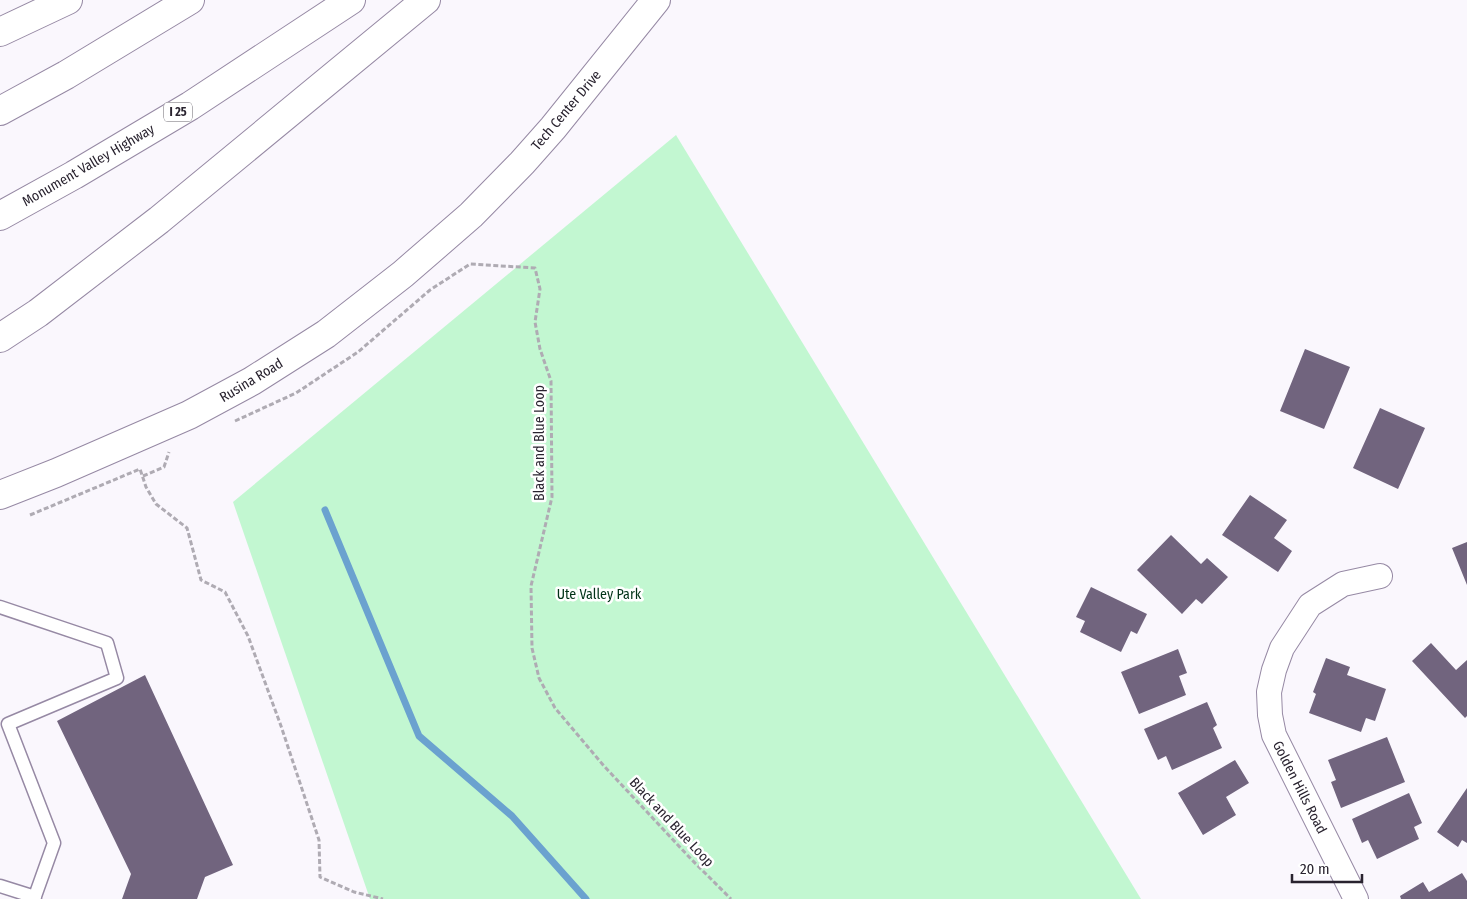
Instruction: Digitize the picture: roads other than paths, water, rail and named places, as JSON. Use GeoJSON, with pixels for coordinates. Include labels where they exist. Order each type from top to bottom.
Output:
{"type":"FeatureCollection","features":[{"type":"Feature","properties":{"kind":"main road"},"geometry":{"type":"LineString","coordinates":[[0,32],[68,0]]}},
{"type":"Feature","properties":{"kind":"main road"},"geometry":{"type":"LineString","coordinates":[[0,111],[66,75],[190,0]]}},
{"type":"Feature","properties":{"kind":"main road","name":"Monument Valley Highway"},"geometry":{"type":"LineString","coordinates":[[0,216],[74,175],[190,106],[351,0]]}},
{"type":"Feature","properties":{"kind":"main road"},"geometry":{"type":"LineString","coordinates":[[0,338],[38,313],[159,220],[426,0]]}},
{"type":"Feature","properties":{"kind":"main road","name":"Tech Center Drive"},"geometry":{"type":"LineString","coordinates":[[471,215],[553,128],[656,0]]}},
{"type":"Feature","properties":{"kind":"main road","name":"Rusina Road"},"geometry":{"type":"LineString","coordinates":[[0,495],[56,473],[189,415],[252,381],[326,334],[403,274],[471,215]]}},
{"type":"Feature","properties":{"kind":"street","name":"Golden Hills Road"},"geometry":{"type":"LineString","coordinates":[[1356,899],[1274,735],[1270,715],[1269,692],[1282,648],[1310,605],[1343,584],[1380,576]]}},
{"type":"Feature","properties":{"kind":"lane"},"geometry":{"type":"LineString","coordinates":[[0,606],[106,642],[117,678],[8,724],[54,843],[34,898],[0,886]]}},
{"type":"Feature","properties":{"kind":"waterway"},"geometry":{"type":"LineString","coordinates":[[325,510],[419,736],[512,816],[586,899]]}},
{"type":"Feature","properties":{"kind":"park label","name":"Ute Valley Park"},"geometry":{"type":"Point","coordinates":[599,594]}}]}
